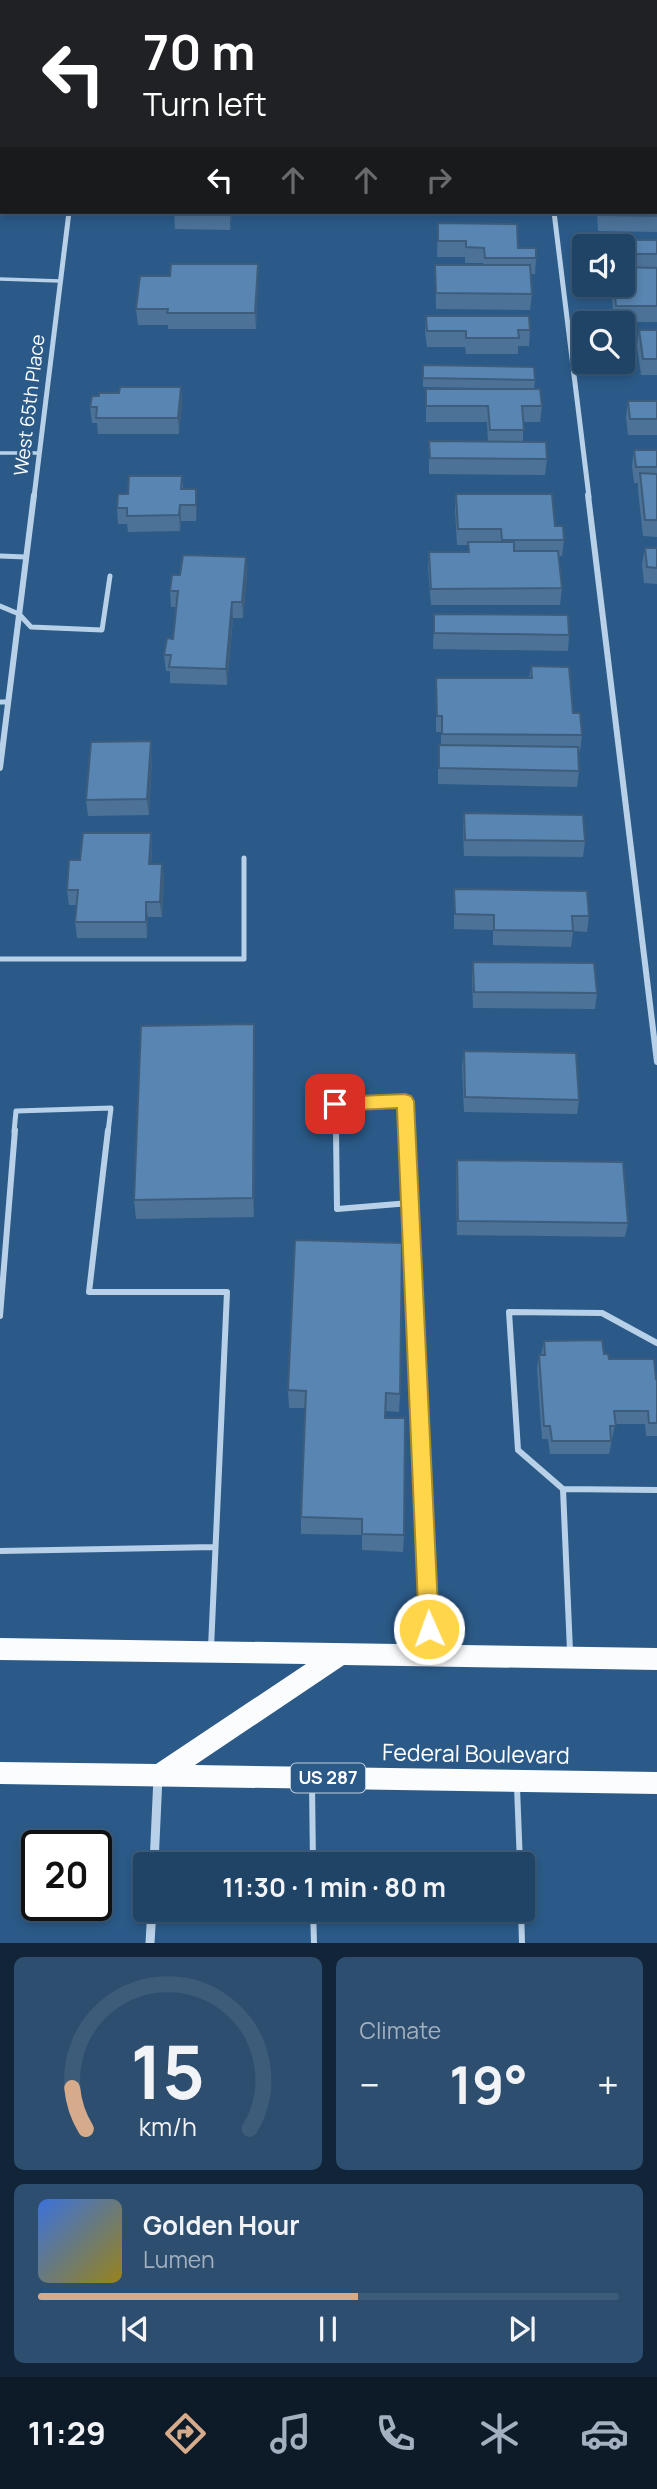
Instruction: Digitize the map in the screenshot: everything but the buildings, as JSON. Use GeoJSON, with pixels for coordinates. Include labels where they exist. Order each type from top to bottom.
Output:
{"type":"FeatureCollection","features":[{"type":"Feature","properties":{"kind":"main road"},"geometry":{"type":"LineString","coordinates":[[0,1649],[657,1659]]}},
{"type":"Feature","properties":{"kind":"main road"},"geometry":{"type":"LineString","coordinates":[[158,1776],[341,1654]]}},
{"type":"Feature","properties":{"kind":"main road","name":"Federal Boulevard"},"geometry":{"type":"LineString","coordinates":[[0,1773],[657,1783]]}},
{"type":"Feature","properties":{"kind":"street","name":"West 65th Place"},"geometry":{"type":"LineString","coordinates":[[0,768],[69,214]]}},
{"type":"Feature","properties":{"kind":"street"},"geometry":{"type":"LineString","coordinates":[[554,214],[657,1062]]}},
{"type":"Feature","properties":{"kind":"street"},"geometry":{"type":"LineString","coordinates":[[155,1852],[158,1776]]}},
{"type":"Feature","properties":{"kind":"street"},"geometry":{"type":"LineString","coordinates":[[150,1943],[151,1922]]}},
{"type":"Feature","properties":{"kind":"lane"},"geometry":{"type":"LineString","coordinates":[[0,279],[60,281]]}},
{"type":"Feature","properties":{"kind":"lane"},"geometry":{"type":"LineString","coordinates":[[0,453],[39,453]]}},
{"type":"Feature","properties":{"kind":"lane"},"geometry":{"type":"LineString","coordinates":[[0,556],[26,557]]}},
{"type":"Feature","properties":{"kind":"lane"},"geometry":{"type":"LineString","coordinates":[[0,606],[19,614],[31,627],[102,630],[110,576]]}},
{"type":"Feature","properties":{"kind":"lane"},"geometry":{"type":"LineString","coordinates":[[0,702],[8,702]]}},
{"type":"Feature","properties":{"kind":"lane"},"geometry":{"type":"LineString","coordinates":[[0,959],[244,959],[244,858]]}},
{"type":"Feature","properties":{"kind":"lane"},"geometry":{"type":"LineString","coordinates":[[410,1203],[338,1209],[335,1104],[405,1101],[410,1203],[430,1655]]}},
{"type":"Feature","properties":{"kind":"lane"},"geometry":{"type":"LineString","coordinates":[[0,1316],[16,1111],[111,1108],[89,1292],[227,1292],[211,1651]]}},
{"type":"Feature","properties":{"kind":"lane"},"geometry":{"type":"LineString","coordinates":[[657,1343],[602,1313],[509,1312],[518,1450],[563,1489],[657,1490]]}},
{"type":"Feature","properties":{"kind":"lane"},"geometry":{"type":"LineString","coordinates":[[563,1489],[570,1657]]}},
{"type":"Feature","properties":{"kind":"lane"},"geometry":{"type":"LineString","coordinates":[[0,1550],[215,1547]]}},
{"type":"Feature","properties":{"kind":"lane"},"geometry":{"type":"LineString","coordinates":[[312,1778],[313,1852]]}},
{"type":"Feature","properties":{"kind":"lane"},"geometry":{"type":"LineString","coordinates":[[517,1781],[520,1852]]}},
{"type":"Feature","properties":{"kind":"lane"},"geometry":{"type":"LineString","coordinates":[[313,1922],[314,1943]]}},
{"type":"Feature","properties":{"kind":"lane"},"geometry":{"type":"LineString","coordinates":[[521,1922],[522,1943]]}},
{"type":"Feature","properties":{"kind":"route"},"geometry":{"type":"LineString","coordinates":[[335,1104],[405,1101],[429,1629]]}}]}
